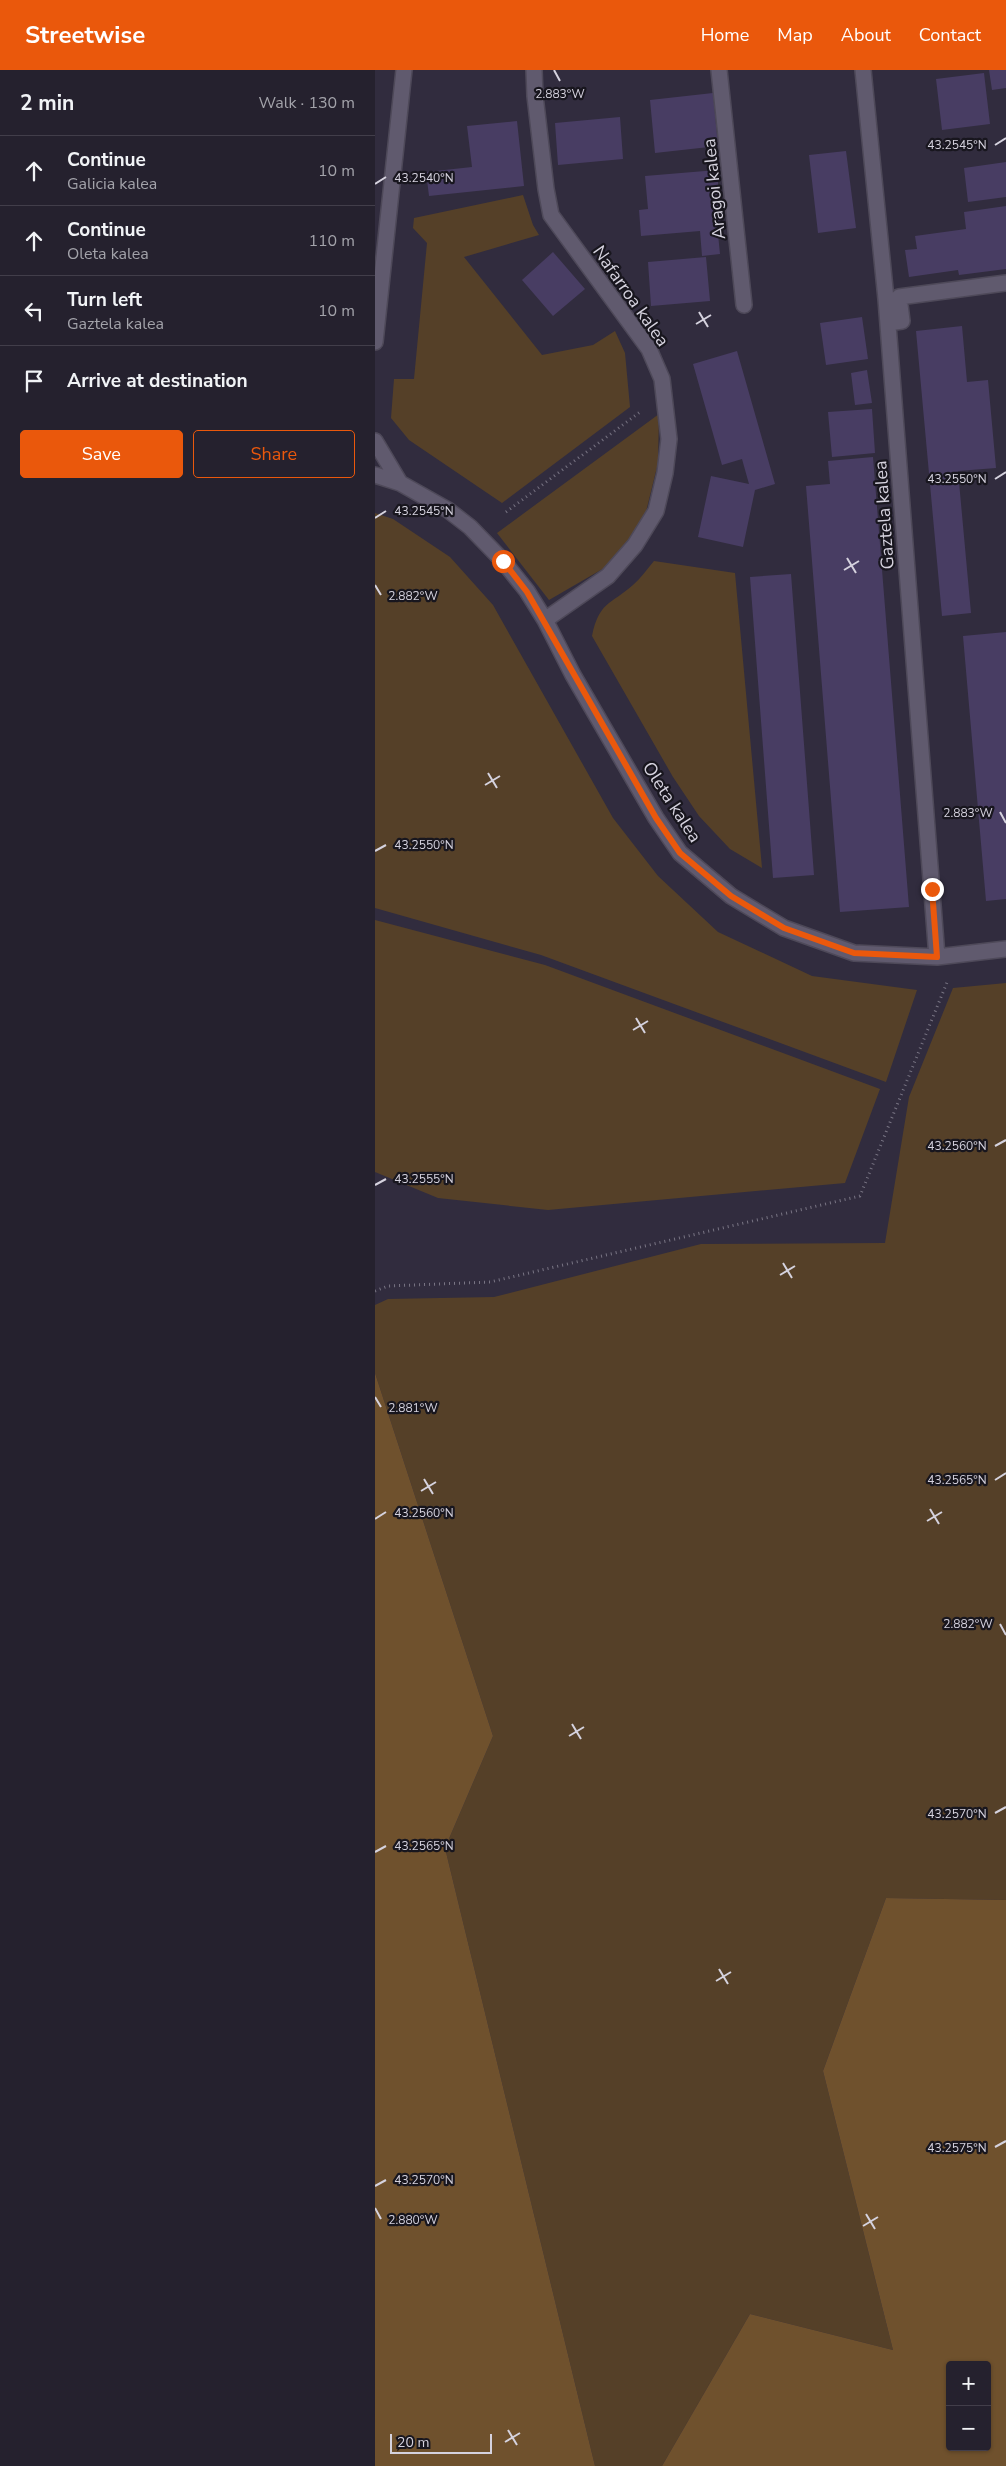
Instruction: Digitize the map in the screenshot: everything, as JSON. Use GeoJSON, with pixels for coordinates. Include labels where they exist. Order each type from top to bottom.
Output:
{"type":"FeatureCollection","features":[{"type":"Feature","properties":{"kind":"street"},"geometry":{"type":"LineString","coordinates":[[375,342],[404,70]]}},
{"type":"Feature","properties":{"kind":"street","name":"Nafarroa kalea"},"geometry":{"type":"LineString","coordinates":[[534,70],[535,96],[551,215],[649,349],[662,378],[669,438],[665,473],[656,511],[635,545],[608,576],[545,620]]}},
{"type":"Feature","properties":{"kind":"street","name":"Aragoi kalea"},"geometry":{"type":"LineString","coordinates":[[719,70],[745,305]]}},
{"type":"Feature","properties":{"kind":"street","name":"Gaztela kalea"},"geometry":{"type":"LineString","coordinates":[[863,70],[888,323],[937,957]]}},
{"type":"Feature","properties":{"kind":"street"},"geometry":{"type":"LineString","coordinates":[[888,323],[902,320],[899,296],[1006,283]]}},
{"type":"Feature","properties":{"kind":"street"},"geometry":{"type":"LineString","coordinates":[[375,441],[399,483]]}},
{"type":"Feature","properties":{"kind":"street","name":"Oleta kalea"},"geometry":{"type":"LineString","coordinates":[[375,475],[399,483],[448,510],[478,535],[503,561],[527,592],[545,620],[573,675],[656,818],[680,853],[731,896],[784,928],[854,953],[937,957],[1006,949]]}},
{"type":"Feature","properties":{"kind":"path"},"geometry":{"type":"LineString","coordinates":[[506,512],[650,405],[665,398]]}},
{"type":"Feature","properties":{"kind":"path"},"geometry":{"type":"LineString","coordinates":[[375,1291],[388,1286],[490,1282],[860,1196],[959,954]]}},
{"type":"Feature","properties":{"kind":"shaded area"},"geometry":{"type":"Polygon","coordinates":[[[523,195],[533,225],[539,235],[464,257],[542,355],[593,345],[615,331],[625,353],[630,407],[502,503],[409,440],[391,418],[394,379],[414,379],[427,243],[413,228],[414,218],[523,195]]]}},
{"type":"Feature","properties":{"kind":"shaded area"},"geometry":{"type":"Polygon","coordinates":[[[659,414],[658,463],[644,520],[606,567],[549,600],[497,533],[659,414]]]}},
{"type":"Feature","properties":{"kind":"shaded area"},"geometry":{"type":"Polygon","coordinates":[[[375,513],[393,519],[450,557],[493,605],[613,818],[658,876],[718,932],[812,976],[917,990],[886,1082],[541,955],[375,908],[375,513]]]}},
{"type":"Feature","properties":{"kind":"shaded area"},"geometry":{"type":"Polygon","coordinates":[[[654,561],[735,573],[762,868],[730,849],[699,816],[673,777],[592,636],[598,616],[602,610],[636,582],[654,561]]]}},
{"type":"Feature","properties":{"kind":"shaded area"},"geometry":{"type":"Polygon","coordinates":[[[375,920],[545,965],[880,1089],[845,1183],[548,1210],[438,1198],[375,1172],[375,920]]]}},
{"type":"Feature","properties":{"kind":"shaded area"},"geometry":{"type":"Polygon","coordinates":[[[1006,983],[1006,1900],[886,1898],[823,2071],[893,2350],[750,2314],[662,2466],[595,2466],[445,1848],[493,1736],[375,1373],[375,1305],[388,1299],[494,1297],[701,1244],[885,1243],[909,1097],[953,988],[1006,983]]]}},
{"type":"Feature","properties":{"kind":"shaded area"},"geometry":{"type":"Polygon","coordinates":[[[375,1373],[493,1736],[445,1848],[595,2466],[375,2466],[375,1373]]]}},
{"type":"Feature","properties":{"kind":"shaded area"},"geometry":{"type":"Polygon","coordinates":[[[886,1898],[1006,1900],[1006,2466],[662,2466],[750,2314],[893,2350],[823,2071],[886,1898]]]}},
{"type":"Feature","properties":{"kind":"building"},"geometry":{"type":"Polygon","coordinates":[[[989,70],[1006,70],[1006,88],[992,90],[989,70]]]}},
{"type":"Feature","properties":{"kind":"building"},"geometry":{"type":"Polygon","coordinates":[[[984,73],[990,124],[942,130],[936,79],[984,73]]]}},
{"type":"Feature","properties":{"kind":"building"},"geometry":{"type":"Polygon","coordinates":[[[713,93],[718,146],[655,153],[650,100],[713,93]]]}},
{"type":"Feature","properties":{"kind":"building"},"geometry":{"type":"Polygon","coordinates":[[[620,117],[623,159],[558,165],[555,123],[620,117]]]}},
{"type":"Feature","properties":{"kind":"building"},"geometry":{"type":"Polygon","coordinates":[[[517,121],[524,186],[429,196],[426,172],[472,167],[467,126],[517,121]]]}},
{"type":"Feature","properties":{"kind":"building"},"geometry":{"type":"Polygon","coordinates":[[[846,151],[856,228],[818,233],[809,155],[846,151]]]}},
{"type":"Feature","properties":{"kind":"building"},"geometry":{"type":"Polygon","coordinates":[[[1006,162],[1006,197],[968,202],[964,168],[1006,162]]]}},
{"type":"Feature","properties":{"kind":"building"},"geometry":{"type":"Polygon","coordinates":[[[717,170],[722,233],[718,234],[720,254],[702,256],[700,231],[641,236],[639,210],[648,209],[645,176],[717,170]]]}},
{"type":"Feature","properties":{"kind":"building"},"geometry":{"type":"Polygon","coordinates":[[[1006,206],[1006,269],[959,275],[958,270],[909,277],[905,250],[917,249],[915,236],[966,229],[964,212],[1006,206]]]}},
{"type":"Feature","properties":{"kind":"building"},"geometry":{"type":"Polygon","coordinates":[[[553,252],[585,289],[553,316],[522,280],[553,252]]]}},
{"type":"Feature","properties":{"kind":"building"},"geometry":{"type":"Polygon","coordinates":[[[706,257],[710,301],[651,306],[648,262],[706,257]]]}},
{"type":"Feature","properties":{"kind":"building"},"geometry":{"type":"Polygon","coordinates":[[[862,317],[868,359],[826,365],[820,323],[862,317]]]}},
{"type":"Feature","properties":{"kind":"building"},"geometry":{"type":"Polygon","coordinates":[[[962,326],[967,382],[988,380],[996,468],[958,471],[971,613],[942,616],[916,331],[962,326]]]}},
{"type":"Feature","properties":{"kind":"building"},"geometry":{"type":"Polygon","coordinates":[[[737,351],[775,484],[755,490],[743,547],[698,537],[711,476],[749,484],[742,459],[722,465],[693,364],[737,351]]]}},
{"type":"Feature","properties":{"kind":"building"},"geometry":{"type":"Polygon","coordinates":[[[867,370],[872,403],[855,405],[851,373],[867,370]]]}},
{"type":"Feature","properties":{"kind":"building"},"geometry":{"type":"Polygon","coordinates":[[[872,409],[875,453],[832,457],[828,412],[872,409]]]}},
{"type":"Feature","properties":{"kind":"building"},"geometry":{"type":"Polygon","coordinates":[[[873,457],[909,907],[840,912],[806,486],[830,484],[828,461],[873,457]]]}},
{"type":"Feature","properties":{"kind":"building"},"geometry":{"type":"Polygon","coordinates":[[[791,574],[814,875],[773,878],[750,577],[791,574]]]}},
{"type":"Feature","properties":{"kind":"building"},"geometry":{"type":"Polygon","coordinates":[[[1006,632],[1006,899],[986,901],[963,636],[1006,632]]]}},
{"type":"Feature","properties":{"kind":"route"},"geometry":{"type":"LineString","coordinates":[[503,561],[527,592],[545,620],[573,675],[656,818],[680,853],[731,896],[784,928],[854,953],[937,957],[932,889]]}}]}
